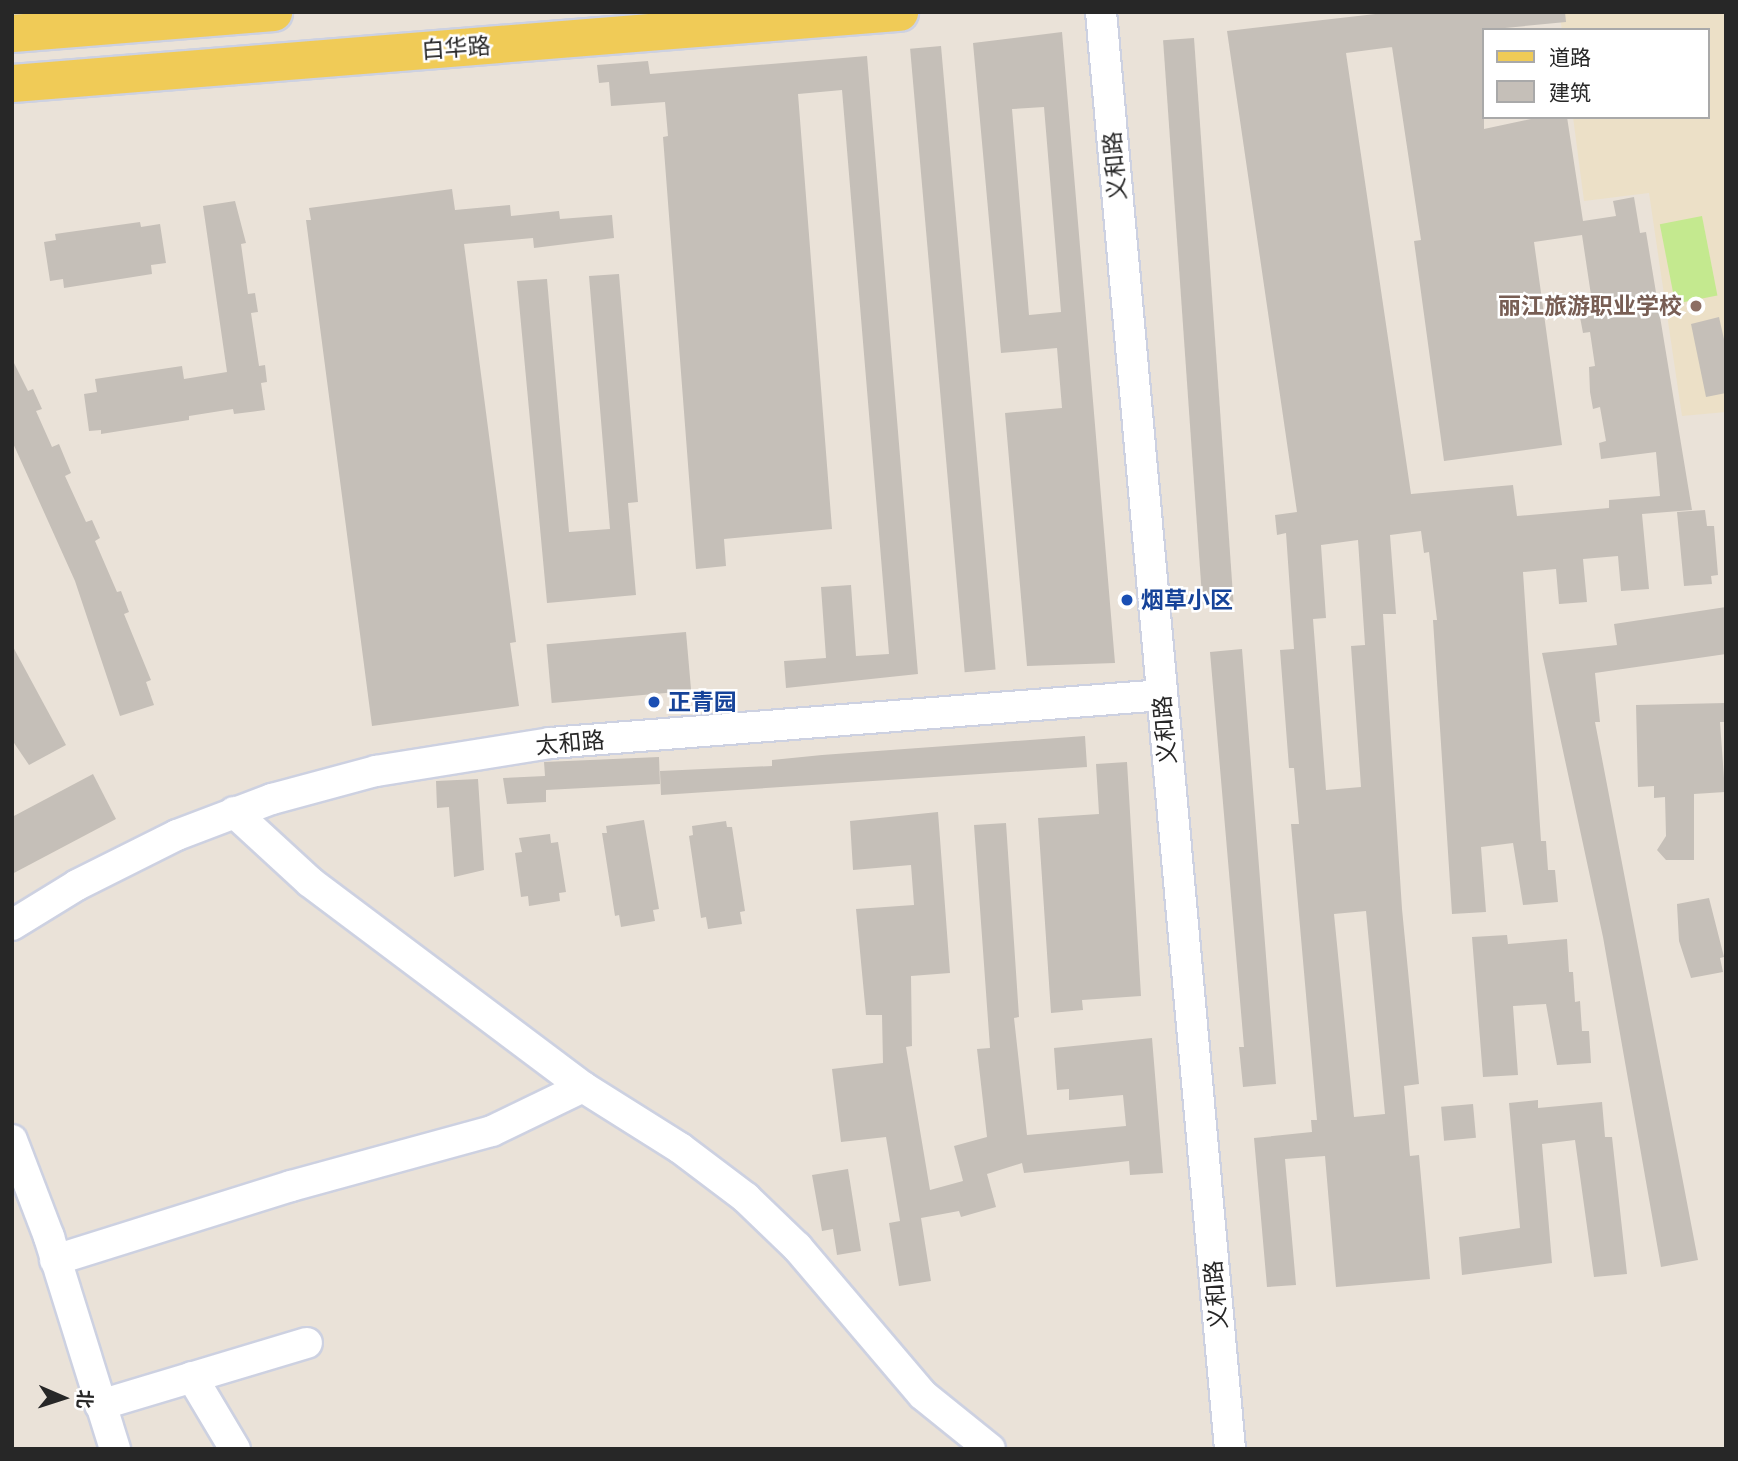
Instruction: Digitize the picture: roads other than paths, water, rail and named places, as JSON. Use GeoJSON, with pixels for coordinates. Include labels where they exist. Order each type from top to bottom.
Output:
{"type":"FeatureCollection","features":[{"type":"Feature","properties":{"kind":"main road"},"geometry":{"type":"LineString","coordinates":[[12,33],[273,12]]}},
{"type":"Feature","properties":{"kind":"main road","name":"白华路"},"geometry":{"type":"LineString","coordinates":[[12,83],[899,12]]}},
{"type":"Feature","properties":{"kind":"street","name":"义和路"},"geometry":{"type":"LineString","coordinates":[[1101,12],[1162,695],[1223,1448]]}},
{"type":"Feature","properties":{"kind":"street","name":"太和路"},"geometry":{"type":"LineString","coordinates":[[12,925],[126,859],[234,812],[341,779],[490,751],[1162,695]]}},
{"type":"Feature","properties":{"kind":"street"},"geometry":{"type":"LineString","coordinates":[[234,812],[310,882],[583,1087],[680,1148],[747,1198],[797,1247],[923,1395],[990,1449]]}},
{"type":"Feature","properties":{"kind":"street"},"geometry":{"type":"LineString","coordinates":[[55,1260],[291,1186],[492,1131],[583,1087]]}},
{"type":"Feature","properties":{"kind":"street"},"geometry":{"type":"LineString","coordinates":[[12,1140],[55,1260],[115,1449]]}},
{"type":"Feature","properties":{"kind":"street"},"geometry":{"type":"LineString","coordinates":[[100,1405],[307,1343]]}},
{"type":"Feature","properties":{"kind":"street"},"geometry":{"type":"LineString","coordinates":[[192,1377],[235,1449]]}},
{"type":"Feature","properties":{"kind":"place","name":"丽江旅游职业学校"},"geometry":{"type":"Point","coordinates":[1696,306]}},
{"type":"Feature","properties":{"kind":"place","name":"烟草小区"},"geometry":{"type":"Point","coordinates":[1127,600]}},
{"type":"Feature","properties":{"kind":"place","name":"正青园"},"geometry":{"type":"Point","coordinates":[654,702]}}]}
